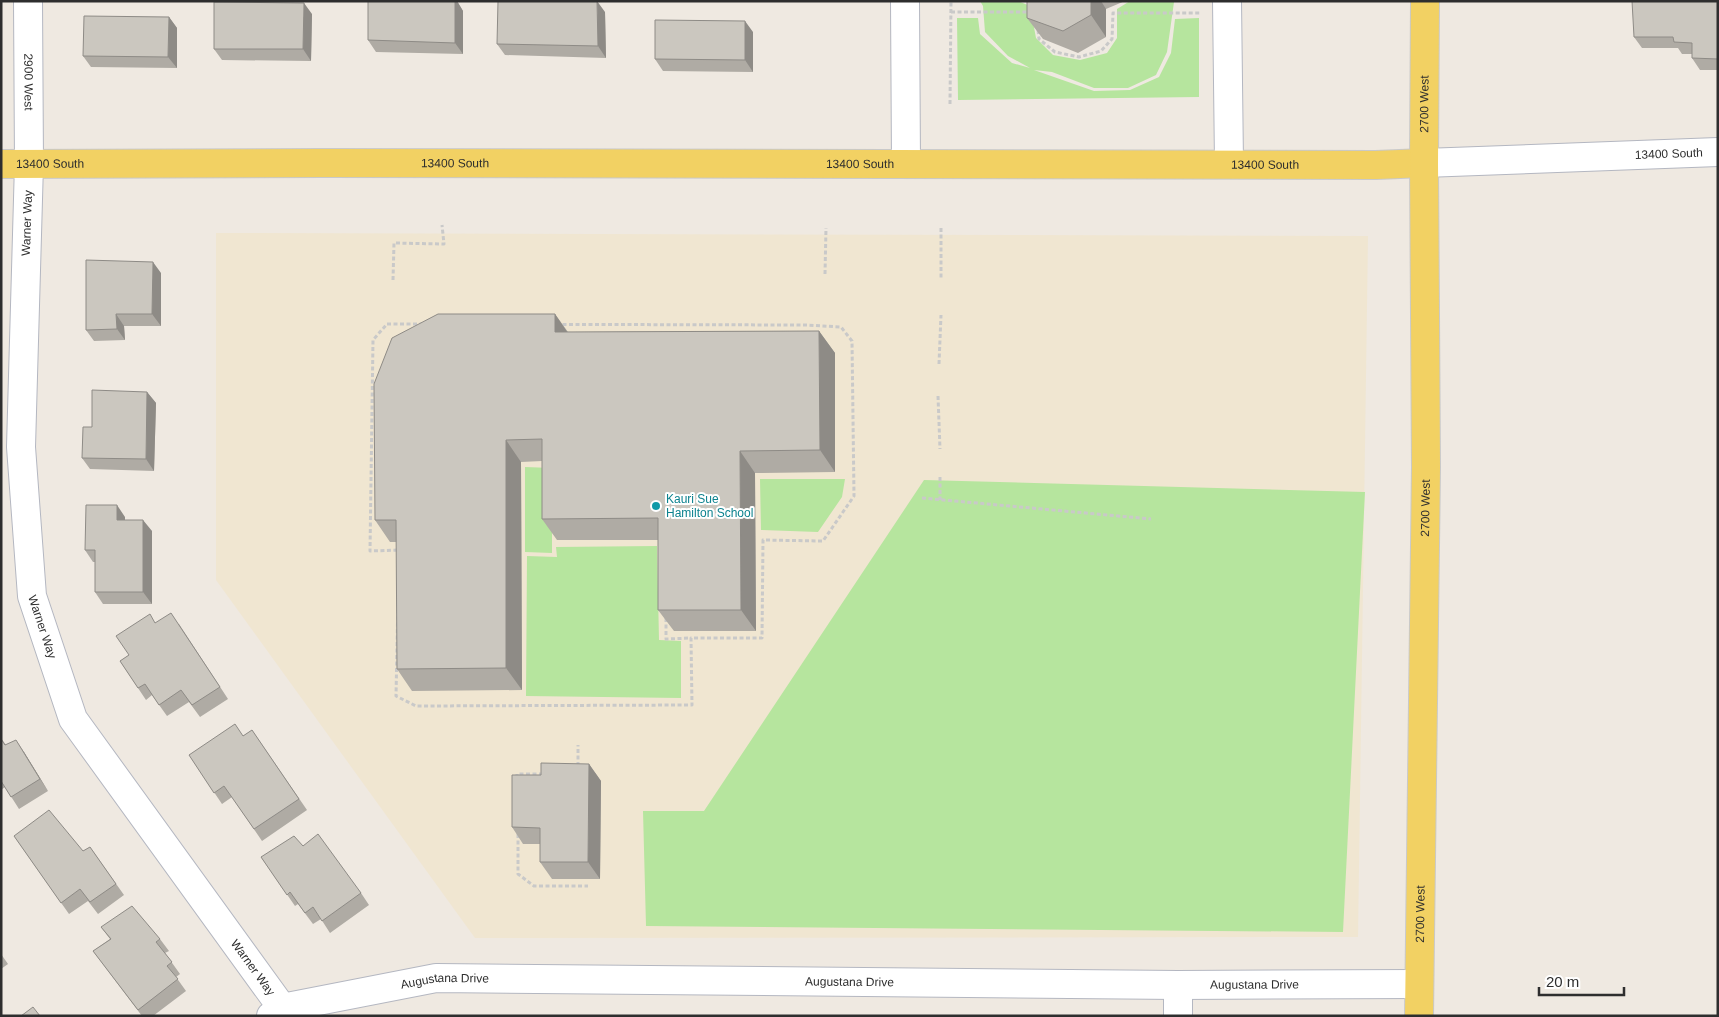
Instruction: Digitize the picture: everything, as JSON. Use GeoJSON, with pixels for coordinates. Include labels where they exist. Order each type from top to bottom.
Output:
{"type":"FeatureCollection","features":[{"type":"Feature","properties":{"kind":"main road","name":"2700 West"},"geometry":{"type":"LineString","coordinates":[[1419,1016],[1426,467],[1425,1]]}},
{"type":"Feature","properties":{"kind":"main road","name":"13400 South"},"geometry":{"type":"LineString","coordinates":[[1,164],[1376,165],[1424,162]]}},
{"type":"Feature","properties":{"kind":"street","name":"2900 West"},"geometry":{"type":"LineString","coordinates":[[28,1],[29,164]]}},
{"type":"Feature","properties":{"kind":"street"},"geometry":{"type":"LineString","coordinates":[[905,1],[906,164]]}},
{"type":"Feature","properties":{"kind":"street"},"geometry":{"type":"LineString","coordinates":[[1216,7],[1229,164]]}},
{"type":"Feature","properties":{"kind":"street","name":"13400 South"},"geometry":{"type":"LineString","coordinates":[[1424,162],[1718,152]]}},
{"type":"Feature","properties":{"kind":"street","name":"Warner Way"},"geometry":{"type":"LineString","coordinates":[[29,164],[11,447],[32,596],[73,719],[280,1013]]}},
{"type":"Feature","properties":{"kind":"street","name":"Augustana Drive"},"geometry":{"type":"LineString","coordinates":[[280,1013],[436,978],[1178,985],[1419,984]]}},
{"type":"Feature","properties":{"kind":"street"},"geometry":{"type":"LineString","coordinates":[[1178,985],[1178,1016]]}},
{"type":"Feature","properties":{"kind":"path"},"geometry":{"type":"LineString","coordinates":[[950,104],[951,1]]}},
{"type":"Feature","properties":{"kind":"path"},"geometry":{"type":"LineString","coordinates":[[1037,21],[1039,39],[1055,52],[1079,57],[1101,51],[1112,39],[1113,13],[1216,7]]}},
{"type":"Feature","properties":{"kind":"path"},"geometry":{"type":"LineString","coordinates":[[951,12],[1036,12]]}},
{"type":"Feature","properties":{"kind":"path"},"geometry":{"type":"LineString","coordinates":[[393,280],[394,243],[444,244],[442,225]]}},
{"type":"Feature","properties":{"kind":"path"},"geometry":{"type":"LineString","coordinates":[[825,274],[826,228]]}},
{"type":"Feature","properties":{"kind":"path"},"geometry":{"type":"LineString","coordinates":[[941,228],[941,278]]}},
{"type":"Feature","properties":{"kind":"path"},"geometry":{"type":"LineString","coordinates":[[939,364],[941,315]]}},
{"type":"Feature","properties":{"kind":"path"},"geometry":{"type":"LineString","coordinates":[[666,612],[666,639],[691,638],[762,638],[763,540],[823,541],[854,496],[852,341],[841,328],[805,325],[387,324],[373,340],[370,551],[399,550],[396,696],[416,706],[692,705],[691,638]]}},
{"type":"Feature","properties":{"kind":"path"},"geometry":{"type":"LineString","coordinates":[[681,324],[681,332]]}},
{"type":"Feature","properties":{"kind":"path"},"geometry":{"type":"LineString","coordinates":[[938,396],[940,449]]}},
{"type":"Feature","properties":{"kind":"path"},"geometry":{"type":"LineString","coordinates":[[940,477],[940,500]]}},
{"type":"Feature","properties":{"kind":"path"},"geometry":{"type":"LineString","coordinates":[[922,498],[1151,519]]}},
{"type":"Feature","properties":{"kind":"path"},"geometry":{"type":"LineString","coordinates":[[578,745],[578,774]]}},
{"type":"Feature","properties":{"kind":"path"},"geometry":{"type":"LineString","coordinates":[[517,783],[517,774],[552,774]]}},
{"type":"Feature","properties":{"kind":"path"},"geometry":{"type":"LineString","coordinates":[[518,829],[518,874],[534,886],[588,886]]}},
{"type":"Feature","properties":{"kind":"shaded area"},"geometry":{"type":"Polygon","coordinates":[[[216,233],[1368,236],[1358,937],[475,938],[216,580],[216,233]]]}},
{"type":"Feature","properties":{"kind":"green space"},"geometry":{"type":"Polygon","coordinates":[[[980,1],[1018,1],[1030,6],[1036,38],[1053,55],[1080,60],[1107,53],[1117,38],[1117,9],[1130,1],[1180,1],[1174,2],[1167,52],[1156,75],[1128,88],[1094,88],[1052,72],[1034,70],[1094,91],[1130,90],[1159,77],[1171,53],[1175,19],[1199,18],[1199,97],[958,100],[957,18],[978,18],[980,34],[1012,63],[1030,68],[1008,56],[985,32],[983,6],[980,1]]]}},
{"type":"Feature","properties":{"kind":"green space"},"geometry":{"type":"Polygon","coordinates":[[[525,467],[552,468],[552,553],[525,552],[525,467]]]}},
{"type":"Feature","properties":{"kind":"green space"},"geometry":{"type":"Polygon","coordinates":[[[760,479],[845,479],[842,497],[818,532],[761,530],[760,479]]]}},
{"type":"Feature","properties":{"kind":"green space"},"geometry":{"type":"Polygon","coordinates":[[[924,480],[1365,492],[1343,932],[646,926],[643,811],[704,811],[924,480]]]}},
{"type":"Feature","properties":{"kind":"green space"},"geometry":{"type":"Polygon","coordinates":[[[657,546],[659,640],[681,641],[681,698],[526,696],[527,556],[557,557],[556,547],[657,546]]]}},
{"type":"Feature","properties":{"kind":"building"},"geometry":{"type":"Polygon","coordinates":[[[368,1],[455,1],[455,43],[368,40],[368,1]]]}},
{"type":"Feature","properties":{"kind":"building"},"geometry":{"type":"Polygon","coordinates":[[[498,1],[597,1],[598,46],[497,44],[498,1]]]}},
{"type":"Feature","properties":{"kind":"building"},"geometry":{"type":"Polygon","coordinates":[[[1027,1],[1091,1],[1091,15],[1063,31],[1027,18],[1027,1]]]}},
{"type":"Feature","properties":{"kind":"building"},"geometry":{"type":"Polygon","coordinates":[[[1632,1],[1718,1],[1718,59],[1692,58],[1692,43],[1674,42],[1673,37],[1634,37],[1632,1]]]}},
{"type":"Feature","properties":{"kind":"building"},"geometry":{"type":"Polygon","coordinates":[[[214,2],[304,3],[303,49],[214,49],[214,2]]]}},
{"type":"Feature","properties":{"kind":"building"},"geometry":{"type":"Polygon","coordinates":[[[84,16],[169,17],[168,57],[83,56],[84,16]]]}},
{"type":"Feature","properties":{"kind":"building"},"geometry":{"type":"Polygon","coordinates":[[[655,20],[745,21],[745,60],[655,59],[655,20]]]}},
{"type":"Feature","properties":{"kind":"building"},"geometry":{"type":"Polygon","coordinates":[[[86,260],[153,262],[152,314],[116,314],[117,329],[86,330],[86,260]]]}},
{"type":"Feature","properties":{"kind":"building","name":"Kauri Sue Hamilton School"},"geometry":{"type":"Polygon","coordinates":[[[438,314],[555,314],[555,332],[819,331],[820,450],[740,451],[741,610],[658,610],[658,518],[542,519],[542,439],[506,440],[506,668],[397,669],[396,520],[375,520],[374,384],[392,338],[438,314]]]}},
{"type":"Feature","properties":{"kind":"building"},"geometry":{"type":"Polygon","coordinates":[[[92,390],[147,392],[146,459],[82,458],[83,427],[92,427],[92,390]]]}},
{"type":"Feature","properties":{"kind":"building"},"geometry":{"type":"Polygon","coordinates":[[[86,505],[117,505],[117,520],[143,520],[143,592],[95,592],[95,550],[85,550],[86,505]]]}},
{"type":"Feature","properties":{"kind":"building"},"geometry":{"type":"Polygon","coordinates":[[[171,613],[220,687],[192,705],[181,690],[159,705],[145,684],[138,688],[120,661],[129,655],[116,636],[150,614],[155,623],[171,613]]]}},
{"type":"Feature","properties":{"kind":"building"},"geometry":{"type":"Polygon","coordinates":[[[235,724],[243,736],[252,730],[299,799],[254,829],[224,786],[214,793],[189,755],[235,724]]]}},
{"type":"Feature","properties":{"kind":"building"},"geometry":{"type":"Polygon","coordinates":[[[1,739],[5,745],[16,740],[40,779],[11,797],[1,781],[1,739]]]}},
{"type":"Feature","properties":{"kind":"building"},"geometry":{"type":"Polygon","coordinates":[[[541,763],[589,764],[588,862],[540,862],[540,828],[512,827],[512,775],[541,775],[541,763]]]}},
{"type":"Feature","properties":{"kind":"building"},"geometry":{"type":"Polygon","coordinates":[[[49,810],[83,851],[90,847],[116,884],[90,902],[80,889],[61,903],[14,836],[49,810]]]}},
{"type":"Feature","properties":{"kind":"building"},"geometry":{"type":"Polygon","coordinates":[[[318,834],[361,893],[322,921],[313,907],[305,913],[290,892],[287,895],[261,857],[294,836],[303,846],[318,834]]]}},
{"type":"Feature","properties":{"kind":"building"},"geometry":{"type":"Polygon","coordinates":[[[132,906],[160,939],[156,942],[172,962],[167,966],[178,979],[138,1010],[93,951],[111,939],[101,927],[132,906]]]}},
{"type":"Feature","properties":{"kind":"building"},"geometry":{"type":"Polygon","coordinates":[[[33,1007],[40,1016],[21,1016],[33,1007]]]}},
{"type":"Feature","properties":{"kind":"place","name":"Kauri Sue Hamilton School"},"geometry":{"type":"Point","coordinates":[656,506]}}]}
